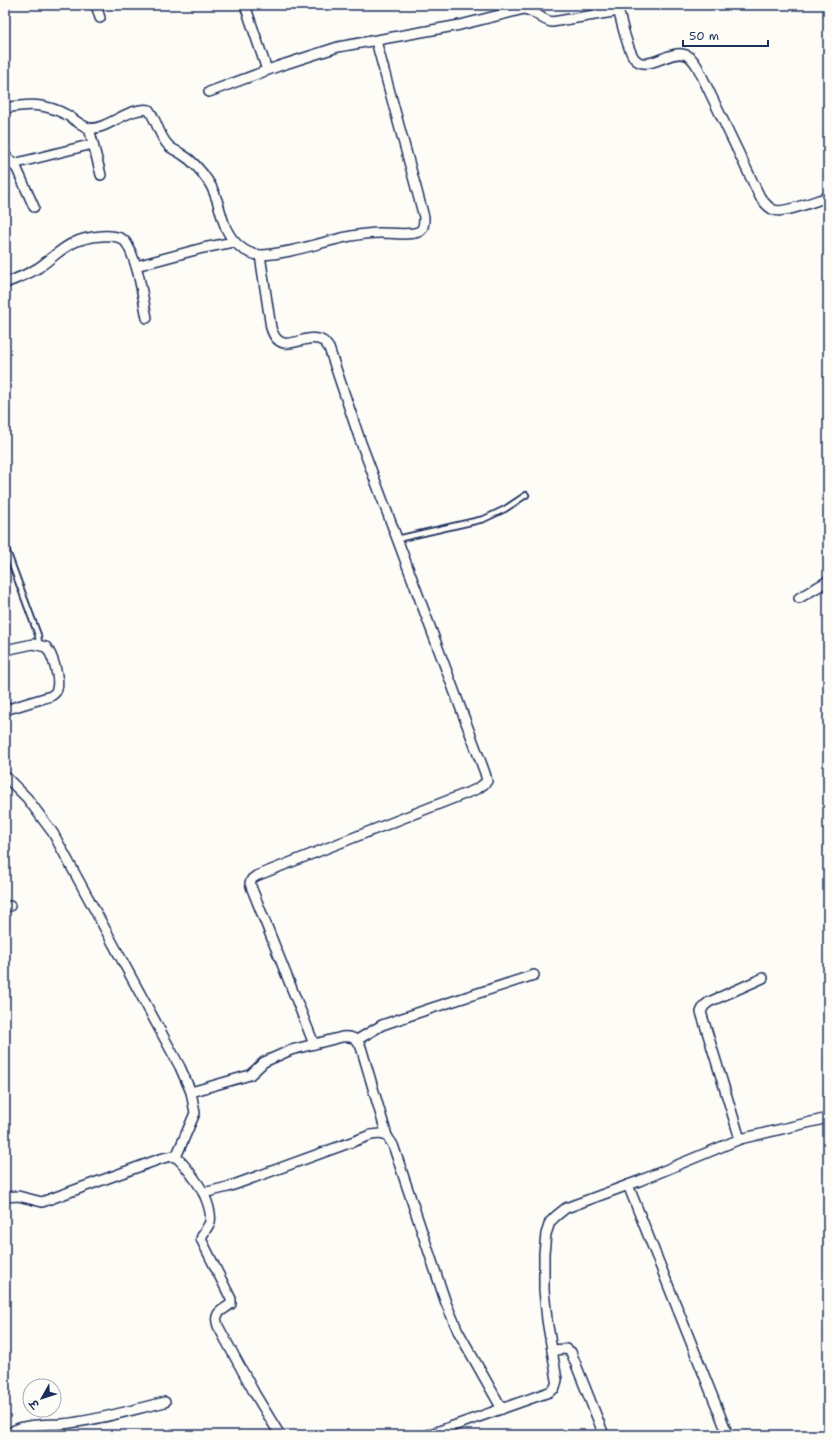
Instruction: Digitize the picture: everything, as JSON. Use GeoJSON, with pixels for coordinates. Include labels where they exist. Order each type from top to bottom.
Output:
{"type":"FeatureCollection","features":[{"type":"Feature","properties":{"kind":"street"},"geometry":{"type":"LineString","coordinates":[[96,5],[100,18]]}},
{"type":"Feature","properties":{"kind":"street"},"geometry":{"type":"LineString","coordinates":[[245,5],[267,70]]}},
{"type":"Feature","properties":{"kind":"street"},"geometry":{"type":"LineString","coordinates":[[209,92],[267,70],[338,48],[460,25],[524,9],[532,10],[544,20],[552,22],[618,8],[629,48],[638,62],[649,63],[676,54],[686,54],[697,66],[760,197],[769,207],[774,210],[787,210],[828,197]]}},
{"type":"Feature","properties":{"kind":"street"},"geometry":{"type":"LineString","coordinates":[[5,108],[39,105],[53,109],[89,128],[97,127],[135,111],[143,109],[149,110],[154,117],[164,140],[169,146],[184,155],[209,182],[215,193],[220,215],[226,229],[234,242],[251,254],[260,255],[280,252],[373,233],[414,233],[421,230],[424,225],[424,217],[376,41]]}},
{"type":"Feature","properties":{"kind":"street"},"geometry":{"type":"LineString","coordinates":[[89,128],[101,175]]}},
{"type":"Feature","properties":{"kind":"street"},"geometry":{"type":"LineString","coordinates":[[13,164],[93,144]]}},
{"type":"Feature","properties":{"kind":"street"},"geometry":{"type":"LineString","coordinates":[[5,155],[21,176],[34,207]]}},
{"type":"Feature","properties":{"kind":"street"},"geometry":{"type":"LineString","coordinates":[[5,283],[23,276],[39,267],[73,243],[98,236],[116,236],[124,240],[127,244],[136,266],[147,318]]}},
{"type":"Feature","properties":{"kind":"street"},"geometry":{"type":"LineString","coordinates":[[136,266],[203,248],[234,242]]}},
{"type":"Feature","properties":{"kind":"street"},"geometry":{"type":"LineString","coordinates":[[260,255],[270,328],[273,336],[277,341],[288,343],[318,339],[324,341],[329,348],[360,440],[396,539],[487,780],[477,789],[288,862],[252,879],[250,883],[252,889],[314,1044]]}},
{"type":"Feature","properties":{"kind":"street"},"geometry":{"type":"LineString","coordinates":[[799,598],[828,582]]}},
{"type":"Feature","properties":{"kind":"street"},"geometry":{"type":"LineString","coordinates":[[5,650],[39,644],[46,647],[51,652],[58,688],[55,694],[51,696],[5,710]]}},
{"type":"Feature","properties":{"kind":"street"},"geometry":{"type":"LineString","coordinates":[[5,776],[27,798],[53,833],[180,1067],[191,1092],[195,1113],[176,1157]]}},
{"type":"Feature","properties":{"kind":"street"},"geometry":{"type":"LineString","coordinates":[[357,1040],[382,1025],[534,975]]}},
{"type":"Feature","properties":{"kind":"street"},"geometry":{"type":"LineString","coordinates":[[740,1139],[701,1012],[704,1006],[709,1002],[763,978]]}},
{"type":"Feature","properties":{"kind":"street"},"geometry":{"type":"LineString","coordinates":[[191,1092],[250,1075],[264,1062],[291,1050],[342,1037],[350,1036],[357,1040],[361,1047],[387,1136],[393,1145],[446,1303],[458,1330],[502,1409]]}},
{"type":"Feature","properties":{"kind":"street"},"geometry":{"type":"LineString","coordinates":[[428,1435],[549,1392],[554,1388],[557,1380],[547,1320],[544,1290],[546,1234],[550,1222],[566,1208],[628,1185],[740,1139],[828,1118]]}},
{"type":"Feature","properties":{"kind":"street"},"geometry":{"type":"LineString","coordinates":[[204,1193],[228,1187],[371,1135],[380,1134],[387,1136]]}},
{"type":"Feature","properties":{"kind":"street"},"geometry":{"type":"LineString","coordinates":[[5,1197],[18,1196],[42,1202],[160,1159],[170,1156],[176,1157],[184,1164],[204,1193],[210,1222],[202,1234],[201,1239],[231,1299],[231,1304],[220,1311],[216,1320],[241,1369],[280,1435]]}},
{"type":"Feature","properties":{"kind":"street"},"geometry":{"type":"LineString","coordinates":[[628,1185],[728,1435]]}},
{"type":"Feature","properties":{"kind":"street"},"geometry":{"type":"LineString","coordinates":[[552,1350],[566,1348],[571,1352],[604,1435]]}},
{"type":"Feature","properties":{"kind":"street"},"geometry":{"type":"LineString","coordinates":[[9,1435],[13,1430],[24,1427],[63,1424],[164,1402]]}},
{"type":"Feature","properties":{"kind":"lane"},"geometry":{"type":"LineString","coordinates":[[396,539],[484,519],[505,509],[526,495]]}},
{"type":"Feature","properties":{"kind":"lane"},"geometry":{"type":"LineString","coordinates":[[5,546],[38,635],[39,644]]}}]}
